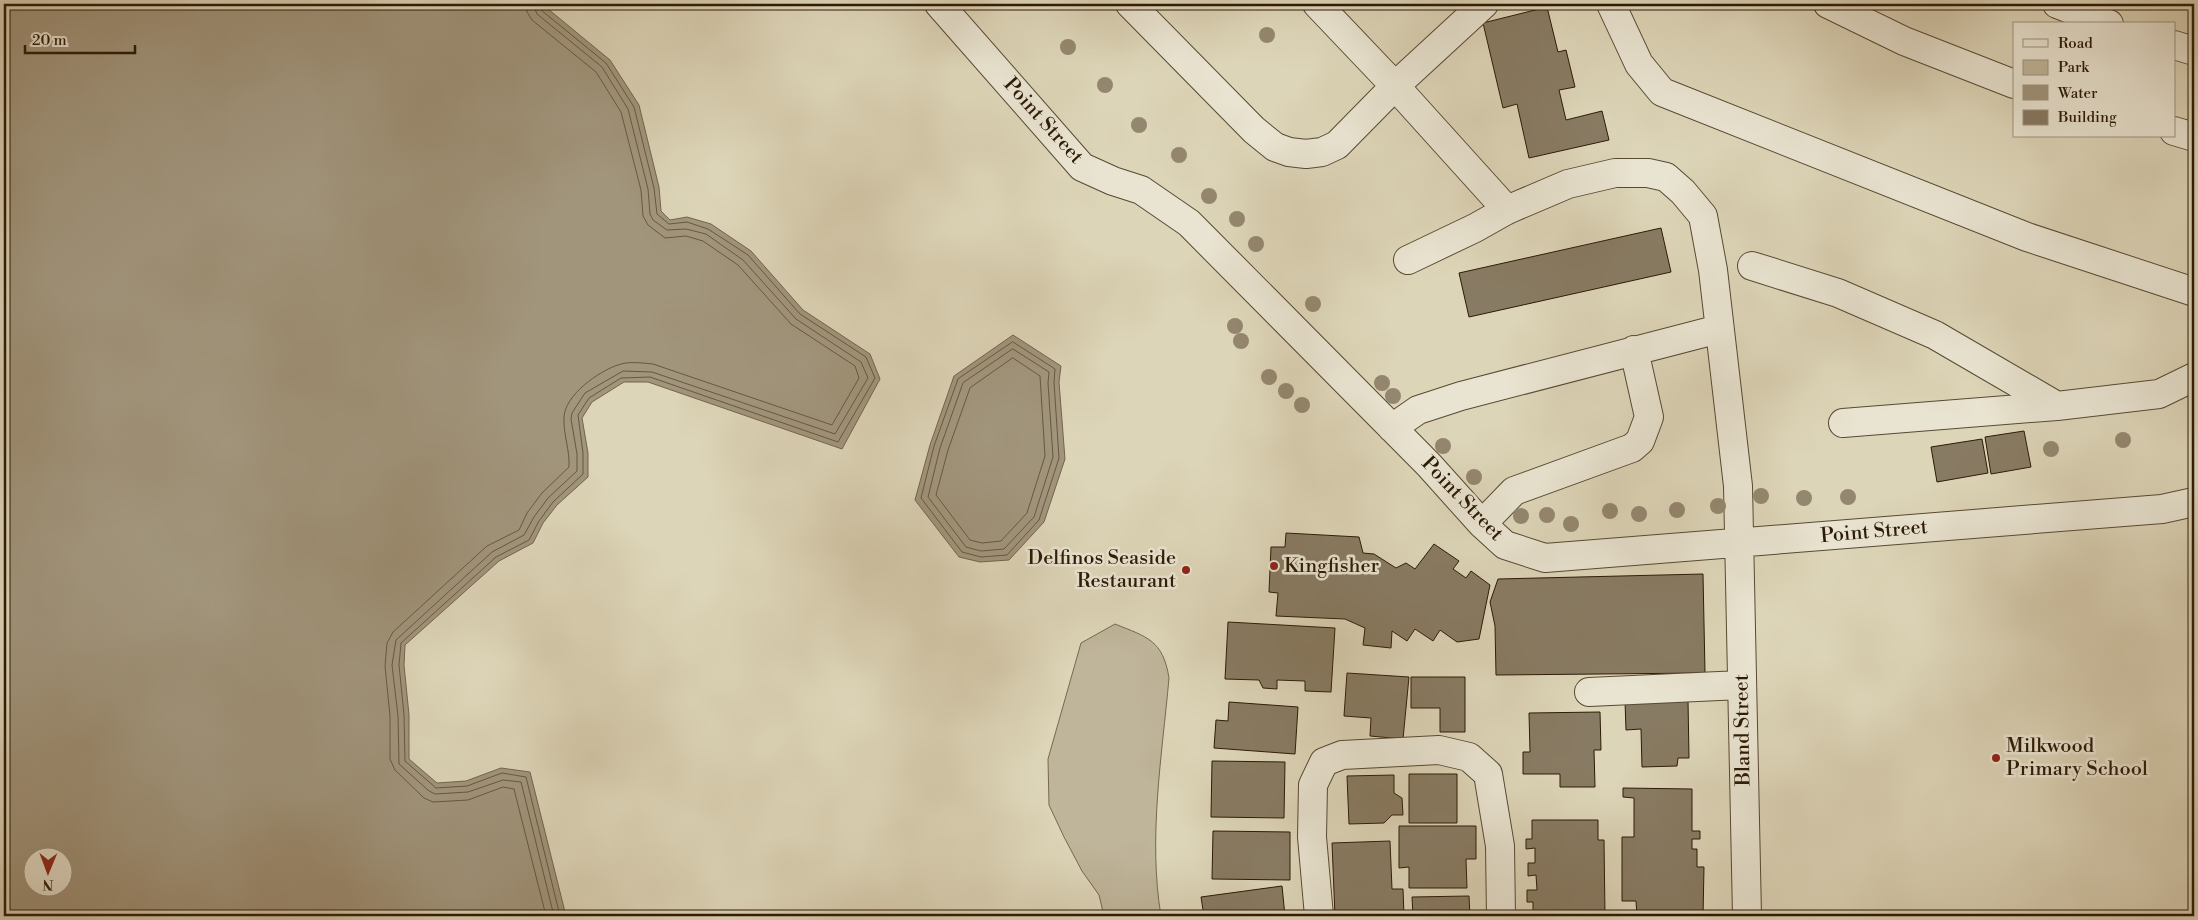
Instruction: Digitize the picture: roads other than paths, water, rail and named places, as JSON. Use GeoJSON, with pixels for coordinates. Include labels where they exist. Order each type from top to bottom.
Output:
{"type":"FeatureCollection","features":[{"type":"Feature","properties":{"kind":"street","name":"Point Street"},"geometry":{"type":"LineString","coordinates":[[940,4],[1082,167],[1113,181],[1142,190],[1189,223],[1392,428],[1482,524],[1505,545],[1545,558],[2162,509],[2194,502]]}},
{"type":"Feature","properties":{"kind":"street"},"geometry":{"type":"LineString","coordinates":[[1130,4],[1254,130],[1275,146],[1288,152],[1306,154],[1322,152],[1337,144],[1484,4]]}},
{"type":"Feature","properties":{"kind":"street"},"geometry":{"type":"LineString","coordinates":[[1317,4],[1396,86],[1507,210]]}},
{"type":"Feature","properties":{"kind":"street"},"geometry":{"type":"LineString","coordinates":[[1611,4],[1639,64],[1662,92],[1884,178],[2027,237],[2194,292]]}},
{"type":"Feature","properties":{"kind":"street"},"geometry":{"type":"LineString","coordinates":[[1828,4],[1904,41],[2013,84]]}},
{"type":"Feature","properties":{"kind":"street"},"geometry":{"type":"LineString","coordinates":[[2057,4],[2104,22]]}},
{"type":"Feature","properties":{"kind":"street"},"geometry":{"type":"LineString","coordinates":[[2176,46],[2194,51]]}},
{"type":"Feature","properties":{"kind":"street"},"geometry":{"type":"LineString","coordinates":[[2176,132],[2194,136]]}},
{"type":"Feature","properties":{"kind":"street","name":"Bland Street"},"geometry":{"type":"LineString","coordinates":[[1408,260],[1475,228],[1507,210],[1568,184],[1615,173],[1648,173],[1666,177],[1683,192],[1703,216],[1713,270],[1733,432],[1741,543],[1739,598],[1747,916]]}},
{"type":"Feature","properties":{"kind":"street"},"geometry":{"type":"LineString","coordinates":[[1752,266],[1838,293],[1935,336],[2058,406]]}},
{"type":"Feature","properties":{"kind":"street"},"geometry":{"type":"LineString","coordinates":[[1392,428],[1418,410],[1461,396],[1719,329]]}},
{"type":"Feature","properties":{"kind":"street"},"geometry":{"type":"LineString","coordinates":[[1482,524],[1514,492],[1632,448],[1640,441],[1650,417],[1634,350]]}},
{"type":"Feature","properties":{"kind":"street"},"geometry":{"type":"LineString","coordinates":[[1843,423],[2058,406],[2159,394],[2194,377]]}},
{"type":"Feature","properties":{"kind":"street"},"geometry":{"type":"LineString","coordinates":[[1589,692],[1741,685]]}},
{"type":"Feature","properties":{"kind":"street"},"geometry":{"type":"LineString","coordinates":[[1319,916],[1312,837],[1313,785],[1324,762],[1342,755],[1439,750],[1469,757],[1488,774],[1500,846],[1501,916]]}},
{"type":"Feature","properties":{"kind":"water"},"geometry":{"type":"Polygon","coordinates":[[[4,4],[542,4],[610,60],[639,105],[659,187],[661,211],[670,220],[687,217],[711,224],[751,251],[803,310],[870,354],[880,379],[842,449],[648,382],[624,382],[592,402],[582,418],[588,453],[588,477],[557,505],[543,523],[533,543],[499,561],[405,645],[404,665],[409,715],[409,759],[437,783],[466,781],[501,768],[530,772],[566,916],[4,916],[4,4]]]}},
{"type":"Feature","properties":{"kind":"water"},"geometry":{"type":"Polygon","coordinates":[[[1013,335],[1061,366],[1059,382],[1065,459],[1044,522],[1009,560],[980,562],[959,557],[915,500],[930,445],[954,376],[1013,335]]]}},
{"type":"Feature","properties":{"kind":"place","name":"Kingfisher"},"geometry":{"type":"Point","coordinates":[1274,566]}},
{"type":"Feature","properties":{"kind":"place","name":"Delfinos Seaside Restaurant"},"geometry":{"type":"Point","coordinates":[1186,570]}},
{"type":"Feature","properties":{"kind":"place","name":"Milkwood Primary School"},"geometry":{"type":"Point","coordinates":[1996,758]}}]}
